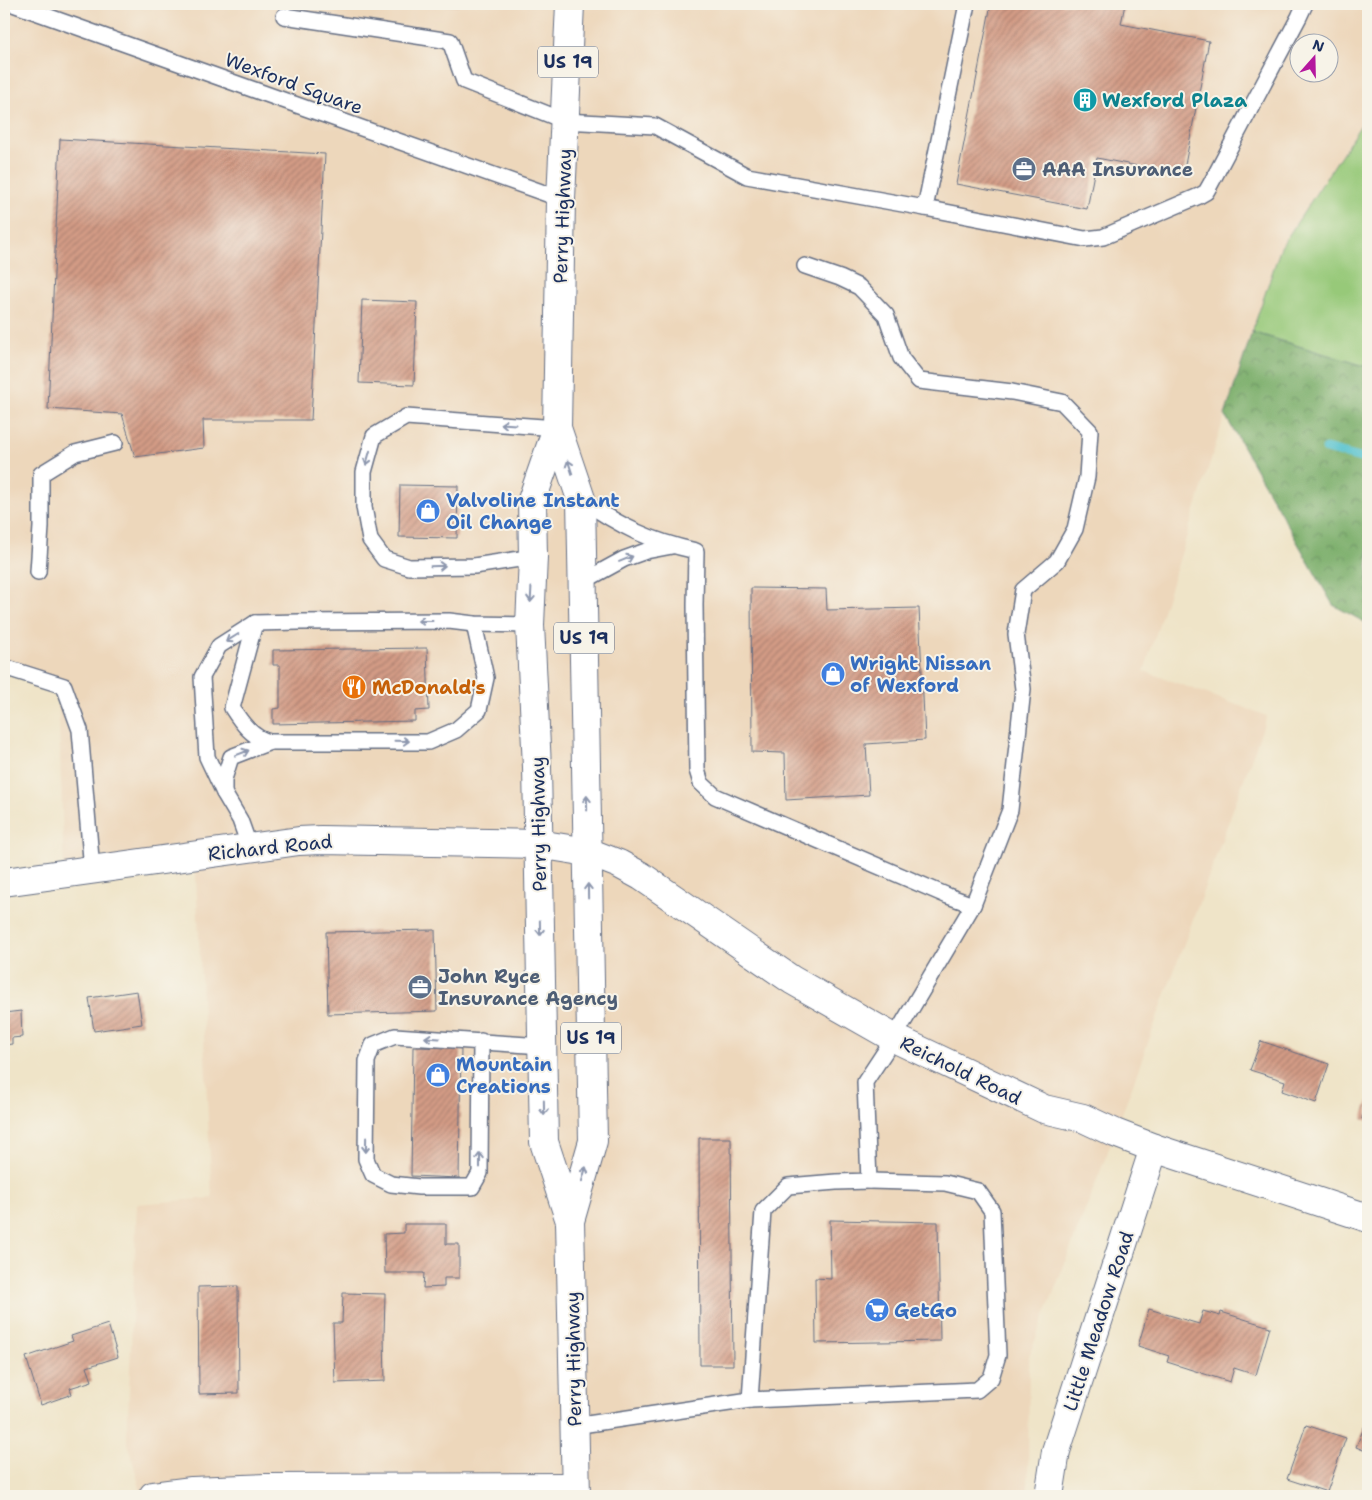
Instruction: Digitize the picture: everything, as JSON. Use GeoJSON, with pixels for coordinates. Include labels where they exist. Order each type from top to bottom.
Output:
{"type":"FeatureCollection","features":[{"type":"Feature","properties":{"kind":"main road","name":"Perry Highway"},"geometry":{"type":"LineString","coordinates":[[570,4],[561,199],[557,428],[532,500],[533,557],[530,625],[537,767],[544,1142],[570,1221],[576,1492]]}},
{"type":"Feature","properties":{"kind":"main road","name":"Perry Highway"},"geometry":{"type":"LineString","coordinates":[[557,428],[581,499],[593,1142],[570,1221]]}},
{"type":"Feature","properties":{"kind":"main road","name":"Richard Road"},"geometry":{"type":"LineString","coordinates":[[4,882],[299,841],[344,839],[538,844],[588,852]]}},
{"type":"Feature","properties":{"kind":"main road","name":"Reichold Road"},"geometry":{"type":"LineString","coordinates":[[588,852],[619,864],[641,876],[792,980],[894,1038],[1044,1109],[1083,1118],[1154,1148],[1368,1218]]}},
{"type":"Feature","properties":{"kind":"main road","name":"Little Meadow Road"},"geometry":{"type":"LineString","coordinates":[[1049,1496],[1056,1451],[1154,1148]]}},
{"type":"Feature","properties":{"kind":"main road"},"geometry":{"type":"LineString","coordinates":[[153,1496],[192,1491],[266,1488],[576,1492]]}},
{"type":"Feature","properties":{"kind":"lane","name":"Wexford Square"},"geometry":{"type":"LineString","coordinates":[[13,4],[561,199]]}},
{"type":"Feature","properties":{"kind":"lane"},"geometry":{"type":"LineString","coordinates":[[926,208],[966,4]]}},
{"type":"Feature","properties":{"kind":"lane"},"geometry":{"type":"LineString","coordinates":[[284,16],[450,40],[464,81],[565,121],[655,126],[748,176],[1086,239],[1095,239],[1206,192],[1305,4]]}},
{"type":"Feature","properties":{"kind":"lane"},"geometry":{"type":"LineString","coordinates":[[806,266],[859,287],[886,316],[900,358],[919,380],[1012,392],[1062,402],[1090,431],[1087,477],[1075,529],[1057,561],[1024,590],[1016,634],[1023,688],[1010,810],[973,905],[894,1038],[865,1082],[869,1181]]}},
{"type":"Feature","properties":{"kind":"lane"},"geometry":{"type":"LineString","coordinates":[[533,557],[474,566],[409,567],[384,559],[370,540],[364,507],[364,472],[374,436],[406,417],[557,428]]}},
{"type":"Feature","properties":{"kind":"lane"},"geometry":{"type":"LineString","coordinates":[[38,572],[41,527],[40,474],[75,453],[115,444]]}},
{"type":"Feature","properties":{"kind":"lane"},"geometry":{"type":"LineString","coordinates":[[581,499],[622,526],[672,546],[696,551],[697,770],[701,783],[714,796],[973,905]]}},
{"type":"Feature","properties":{"kind":"lane"},"geometry":{"type":"LineString","coordinates":[[582,582],[624,559],[646,551],[672,546]]}},
{"type":"Feature","properties":{"kind":"lane"},"geometry":{"type":"LineString","coordinates":[[250,848],[240,820],[207,758],[202,677],[219,646],[255,623],[448,621],[474,624],[530,625]]}},
{"type":"Feature","properties":{"kind":"lane"},"geometry":{"type":"LineString","coordinates":[[255,623],[232,708],[243,725],[262,740],[270,742],[428,742],[456,730],[479,710],[486,678],[474,624]]}},
{"type":"Feature","properties":{"kind":"lane"},"geometry":{"type":"LineString","coordinates":[[4,667],[64,686],[80,730],[92,870]]}},
{"type":"Feature","properties":{"kind":"lane"},"geometry":{"type":"LineString","coordinates":[[224,793],[224,779],[231,757],[270,742]]}},
{"type":"Feature","properties":{"kind":"lane"},"geometry":{"type":"LineString","coordinates":[[481,1041],[480,1174],[472,1187],[419,1187],[391,1184],[373,1175],[366,1159],[367,1061],[372,1045],[395,1036],[481,1041],[542,1046]]}},
{"type":"Feature","properties":{"kind":"lane"},"geometry":{"type":"LineString","coordinates":[[574,1426],[750,1400],[977,1390],[991,1378],[998,1355],[992,1211],[978,1191],[945,1183],[869,1181],[788,1186],[763,1211],[750,1400]]}},
{"type":"Feature","properties":{"kind":"shaded area"},"geometry":{"type":"Polygon","coordinates":[[[4,4],[1368,4],[1368,114],[1281,247],[1225,415],[1144,671],[1267,716],[1115,1133],[1029,1356],[1028,1496],[142,1496],[127,1439],[137,1204],[212,1198],[195,856],[64,873],[58,689],[4,672],[4,4]]]}},
{"type":"Feature","properties":{"kind":"green space"},"geometry":{"type":"Polygon","coordinates":[[[1368,114],[1368,367],[1252,332],[1281,247],[1368,114]]]}},
{"type":"Feature","properties":{"kind":"green space"},"geometry":{"type":"Polygon","coordinates":[[[1252,332],[1368,367],[1368,624],[1333,605],[1225,415],[1252,332]]]}},
{"type":"Feature","properties":{"kind":"building"},"geometry":{"type":"Polygon","coordinates":[[[458,4],[458,6],[440,5],[458,4]]]}},
{"type":"Feature","properties":{"kind":"building","name":"Wexford Plaza"},"geometry":{"type":"Polygon","coordinates":[[[991,4],[1125,4],[1121,24],[1209,41],[1183,175],[1097,158],[1087,209],[956,184],[991,4]]]}},
{"type":"Feature","properties":{"kind":"building"},"geometry":{"type":"Polygon","coordinates":[[[1149,4],[1166,4],[1165,8],[1149,4]]]}},
{"type":"Feature","properties":{"kind":"building"},"geometry":{"type":"Polygon","coordinates":[[[60,139],[325,154],[311,420],[203,420],[204,448],[135,457],[122,414],[48,409],[60,139]]]}},
{"type":"Feature","properties":{"kind":"building"},"geometry":{"type":"Polygon","coordinates":[[[362,300],[417,302],[414,385],[359,383],[362,300]]]}},
{"type":"Feature","properties":{"kind":"building","name":"Valvoline Instant Oil Change"},"geometry":{"type":"Polygon","coordinates":[[[400,485],[458,486],[457,538],[399,537],[400,485]]]}},
{"type":"Feature","properties":{"kind":"building"},"geometry":{"type":"Polygon","coordinates":[[[751,588],[826,589],[827,610],[919,608],[925,740],[866,744],[869,795],[786,800],[785,753],[752,752],[751,588]]]}},
{"type":"Feature","properties":{"kind":"building","name":"McDonald's"},"geometry":{"type":"Polygon","coordinates":[[[427,648],[429,710],[415,711],[415,721],[273,724],[273,709],[280,708],[280,665],[273,665],[273,650],[427,648]]]}},
{"type":"Feature","properties":{"kind":"building"},"geometry":{"type":"Polygon","coordinates":[[[435,930],[437,1011],[328,1014],[326,932],[435,930]]]}},
{"type":"Feature","properties":{"kind":"building"},"geometry":{"type":"Polygon","coordinates":[[[137,991],[142,1024],[94,1031],[89,998],[137,991]]]}},
{"type":"Feature","properties":{"kind":"building"},"geometry":{"type":"Polygon","coordinates":[[[21,1011],[22,1037],[12,1038],[12,1044],[4,1045],[4,1013],[21,1011]]]}},
{"type":"Feature","properties":{"kind":"building"},"geometry":{"type":"Polygon","coordinates":[[[1261,1041],[1329,1064],[1316,1103],[1282,1091],[1285,1081],[1250,1070],[1261,1041]]]}},
{"type":"Feature","properties":{"kind":"building"},"geometry":{"type":"Polygon","coordinates":[[[413,1047],[461,1048],[459,1178],[411,1176],[413,1047]]]}},
{"type":"Feature","properties":{"kind":"building"},"geometry":{"type":"Polygon","coordinates":[[[1368,1101],[1368,1121],[1362,1119],[1368,1101]]]}},
{"type":"Feature","properties":{"kind":"building"},"geometry":{"type":"Polygon","coordinates":[[[699,1138],[731,1138],[733,1365],[700,1365],[699,1138]]]}},
{"type":"Feature","properties":{"kind":"building","name":"GetGo"},"geometry":{"type":"Polygon","coordinates":[[[830,1220],[938,1222],[940,1341],[816,1343],[815,1278],[831,1279],[830,1220]]]}},
{"type":"Feature","properties":{"kind":"building"},"geometry":{"type":"Polygon","coordinates":[[[404,1224],[446,1224],[446,1244],[459,1244],[459,1278],[444,1278],[444,1287],[423,1288],[424,1273],[385,1273],[384,1234],[404,1233],[404,1224]]]}},
{"type":"Feature","properties":{"kind":"building"},"geometry":{"type":"Polygon","coordinates":[[[238,1286],[239,1393],[199,1394],[198,1287],[238,1286]]]}},
{"type":"Feature","properties":{"kind":"building"},"geometry":{"type":"Polygon","coordinates":[[[343,1293],[385,1294],[385,1381],[335,1383],[333,1323],[342,1323],[343,1293]]]}},
{"type":"Feature","properties":{"kind":"building"},"geometry":{"type":"Polygon","coordinates":[[[1149,1309],[1199,1324],[1203,1311],[1220,1316],[1221,1312],[1270,1327],[1256,1375],[1234,1368],[1230,1382],[1167,1362],[1169,1356],[1138,1346],[1149,1309]]]}},
{"type":"Feature","properties":{"kind":"building"},"geometry":{"type":"Polygon","coordinates":[[[108,1324],[118,1357],[87,1367],[92,1381],[70,1388],[72,1394],[41,1405],[26,1357],[73,1341],[71,1336],[108,1324]]]}},
{"type":"Feature","properties":{"kind":"building"},"geometry":{"type":"Polygon","coordinates":[[[1368,1418],[1368,1452],[1356,1447],[1368,1418]]]}},
{"type":"Feature","properties":{"kind":"building"},"geometry":{"type":"Polygon","coordinates":[[[1306,1425],[1346,1438],[1327,1492],[1287,1479],[1306,1425]]]}},
{"type":"Feature","properties":{"kind":"waterway"},"geometry":{"type":"LineString","coordinates":[[1326,449],[1368,460]]}},
{"type":"Feature","properties":{"kind":"place","name":"Wexford Plaza"},"geometry":{"type":"Point","coordinates":[1085,100]}},
{"type":"Feature","properties":{"kind":"place","name":"AAA Insurance"},"geometry":{"type":"Point","coordinates":[1024,169]}},
{"type":"Feature","properties":{"kind":"place","name":"Valvoline Instant Oil Change"},"geometry":{"type":"Point","coordinates":[428,511]}},
{"type":"Feature","properties":{"kind":"place","name":"Wright Nissan of Wexford"},"geometry":{"type":"Point","coordinates":[833,674]}},
{"type":"Feature","properties":{"kind":"place","name":"McDonald's"},"geometry":{"type":"Point","coordinates":[354,687]}},
{"type":"Feature","properties":{"kind":"place","name":"John Ryce Insurance Agency"},"geometry":{"type":"Point","coordinates":[420,987]}},
{"type":"Feature","properties":{"kind":"place","name":"Mountain Creations"},"geometry":{"type":"Point","coordinates":[438,1075]}},
{"type":"Feature","properties":{"kind":"place","name":"GetGo"},"geometry":{"type":"Point","coordinates":[877,1310]}}]}
